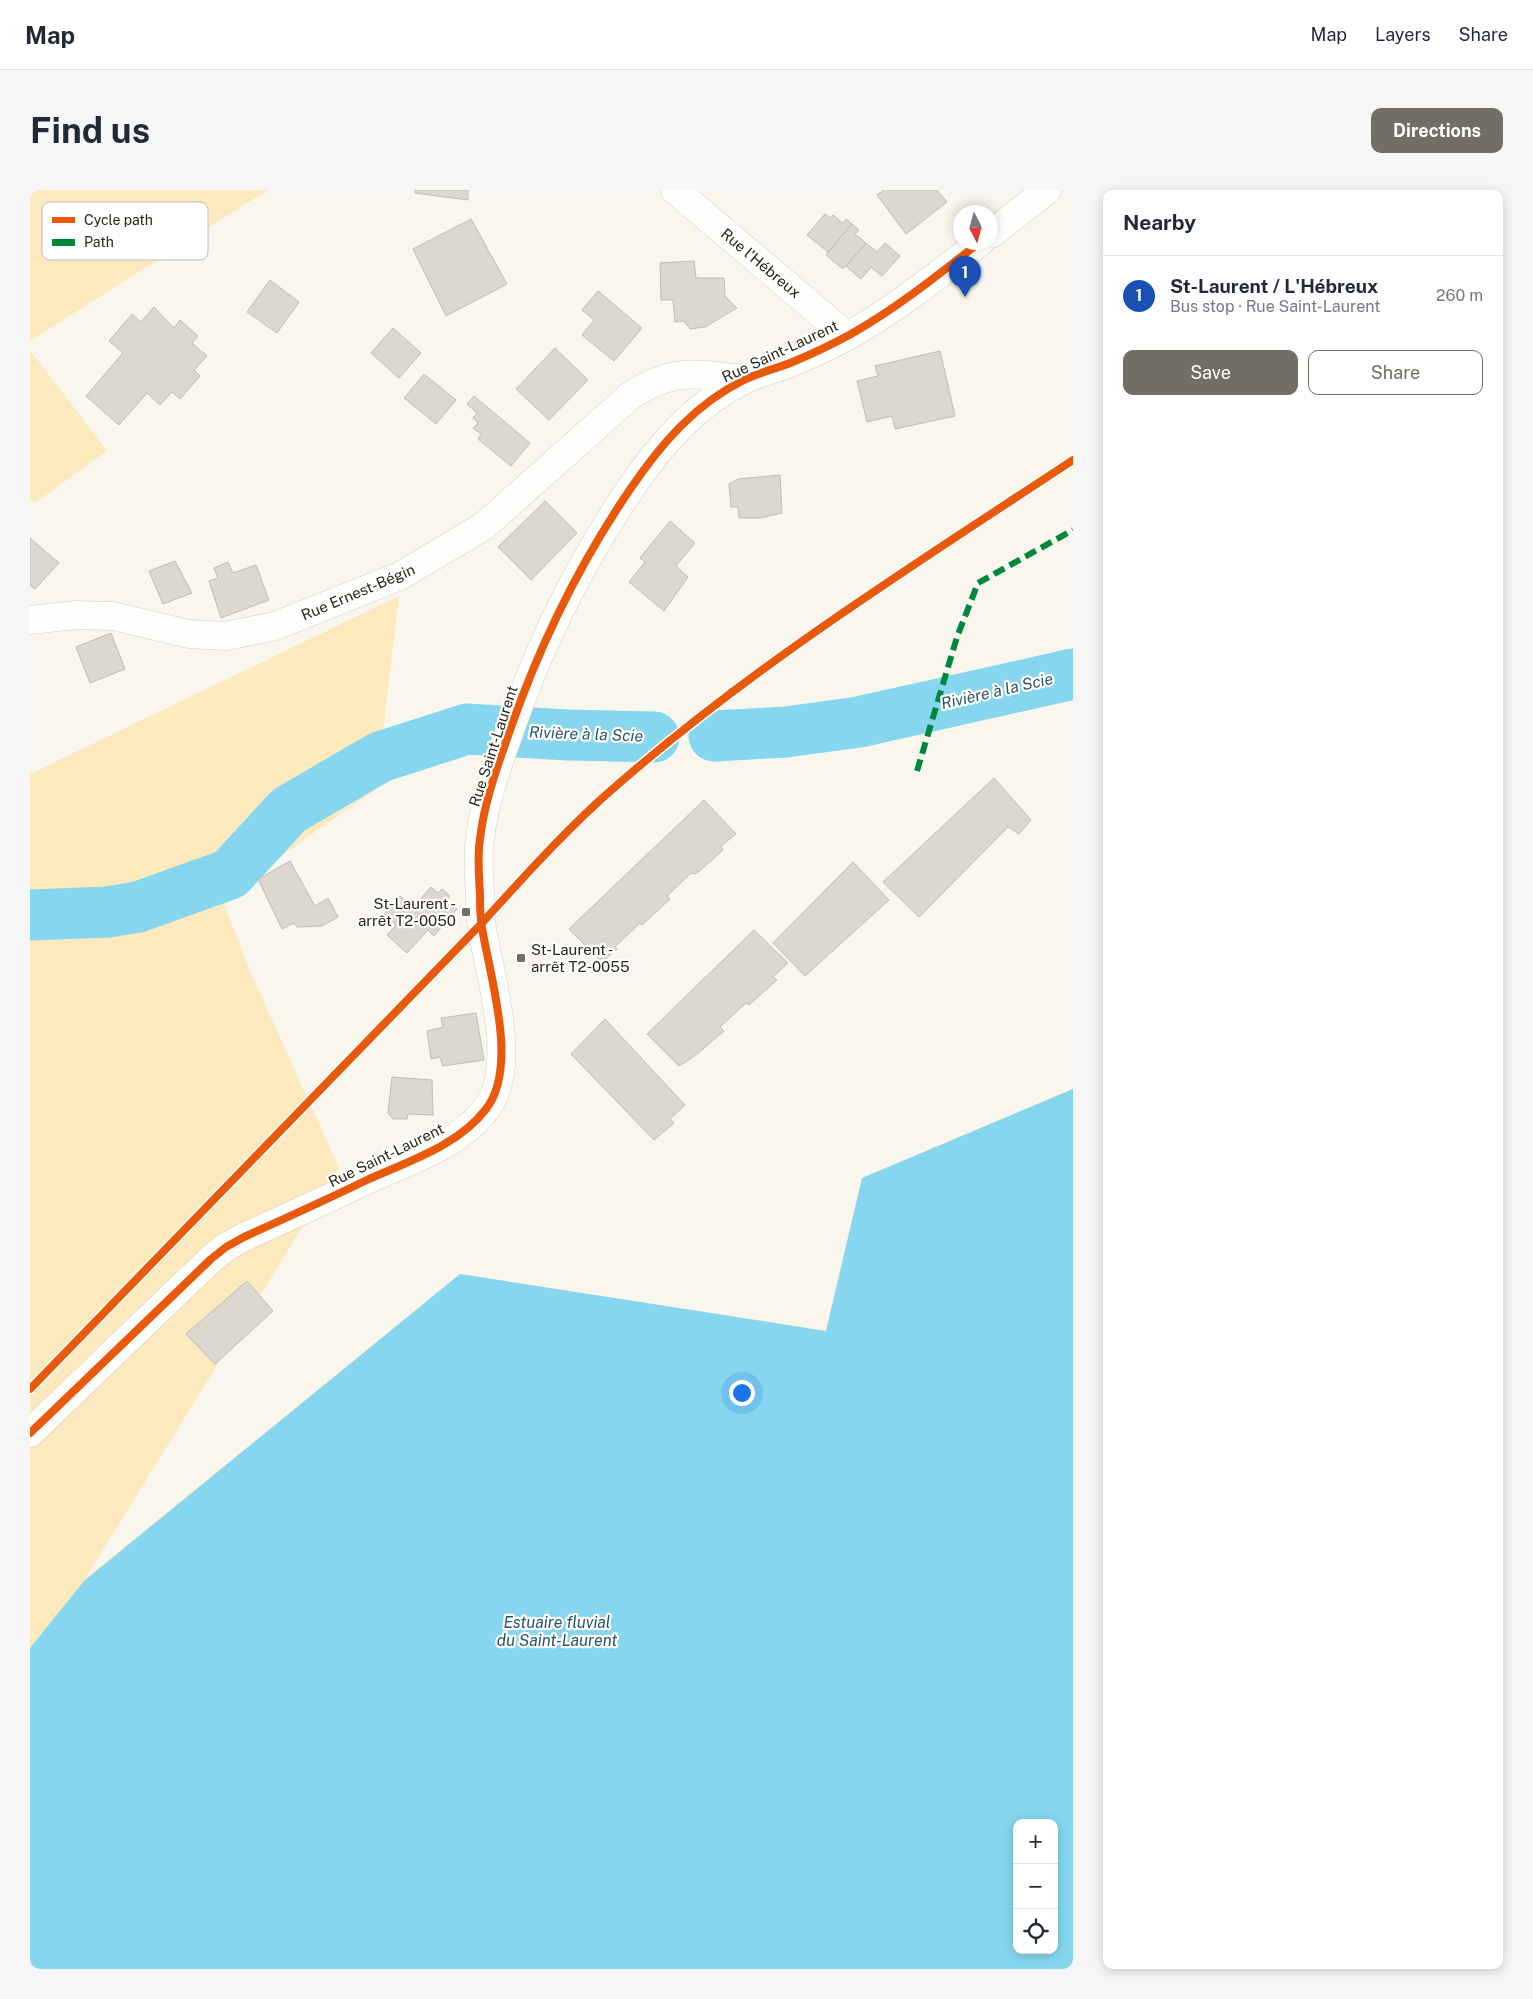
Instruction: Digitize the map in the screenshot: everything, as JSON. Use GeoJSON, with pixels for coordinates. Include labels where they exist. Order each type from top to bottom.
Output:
{"type":"FeatureCollection","features":[{"type":"Feature","properties":{"kind":"street","name":"Rue l'Hébreux"},"geometry":{"type":"LineString","coordinates":[[675,190],[847,336]]}},
{"type":"Feature","properties":{"kind":"street"},"geometry":{"type":"LineString","coordinates":[[998,228],[1047,190]]}},
{"type":"Feature","properties":{"kind":"street","name":"Rue Saint-Laurent"},"geometry":{"type":"LineString","coordinates":[[30,1434],[211,1259],[226,1247],[244,1236],[437,1147],[467,1128],[487,1108],[496,1092],[502,1056],[497,1008],[481,924],[479,884],[480,835],[490,791],[518,706],[556,614],[589,555],[630,489],[652,458],[676,429],[703,405],[744,379],[797,361],[847,336],[909,297],[970,250]]}},
{"type":"Feature","properties":{"kind":"street","name":"Rue Ernest-Bégin"},"geometry":{"type":"LineString","coordinates":[[30,620],[76,615],[113,616],[189,634],[226,636],[275,626],[400,576],[484,526],[630,396],[643,388],[659,380],[690,373],[744,379]]}},
{"type":"Feature","properties":{"kind":"shaded area"},"geometry":{"type":"Polygon","coordinates":[[[30,190],[268,190],[208,228],[208,202],[42,202],[42,260],[158,260],[30,341],[30,190]]]}},
{"type":"Feature","properties":{"kind":"shaded area"},"geometry":{"type":"Polygon","coordinates":[[[30,350],[107,451],[35,503],[30,500],[30,350]]]}},
{"type":"Feature","properties":{"kind":"shaded area"},"geometry":{"type":"Polygon","coordinates":[[[399,596],[376,789],[222,898],[249,969],[339,1168],[85,1579],[460,1274],[826,1331],[862,1178],[1073,1089],[1073,1278],[30,1969],[30,774],[399,596]]]}},
{"type":"Feature","properties":{"kind":"water","name":"Estuaire fluvial du Saint-Laurent"},"geometry":{"type":"Polygon","coordinates":[[[1073,1089],[1073,1969],[30,1969],[30,1648],[84,1581],[460,1274],[826,1331],[862,1178],[1073,1089]]]}},
{"type":"Feature","properties":{"kind":"building"},"geometry":{"type":"Polygon","coordinates":[[[415,190],[468,190],[468,200],[415,193],[415,190]]]}},
{"type":"Feature","properties":{"kind":"building"},"geometry":{"type":"Polygon","coordinates":[[[884,190],[937,190],[947,202],[906,234],[877,195],[884,190]]]}},
{"type":"Feature","properties":{"kind":"building"},"geometry":{"type":"Polygon","coordinates":[[[825,214],[830,218],[833,215],[843,223],[846,219],[852,224],[828,252],[807,235],[825,214]]]}},
{"type":"Feature","properties":{"kind":"building"},"geometry":{"type":"Polygon","coordinates":[[[471,219],[507,284],[446,316],[413,249],[471,219]]]}},
{"type":"Feature","properties":{"kind":"building"},"geometry":{"type":"Polygon","coordinates":[[[852,224],[859,230],[855,234],[866,243],[843,269],[826,255],[852,224]]]}},
{"type":"Feature","properties":{"kind":"building"},"geometry":{"type":"Polygon","coordinates":[[[866,243],[877,252],[885,243],[900,256],[882,276],[871,267],[861,279],[846,266],[866,243]]]}},
{"type":"Feature","properties":{"kind":"building"},"geometry":{"type":"Polygon","coordinates":[[[694,261],[696,278],[724,278],[725,296],[737,308],[705,327],[690,329],[684,321],[675,322],[673,300],[661,300],[660,263],[694,261]]]}},
{"type":"Feature","properties":{"kind":"building"},"geometry":{"type":"Polygon","coordinates":[[[270,280],[299,302],[277,333],[247,312],[270,280]]]}},
{"type":"Feature","properties":{"kind":"building"},"geometry":{"type":"Polygon","coordinates":[[[598,291],[642,328],[614,361],[582,335],[594,320],[582,310],[598,291]]]}},
{"type":"Feature","properties":{"kind":"building"},"geometry":{"type":"Polygon","coordinates":[[[154,307],[174,328],[180,320],[198,336],[192,343],[207,356],[194,370],[200,376],[180,399],[172,392],[160,405],[147,393],[119,425],[86,396],[123,353],[109,341],[132,314],[141,322],[154,307]]]}},
{"type":"Feature","properties":{"kind":"building"},"geometry":{"type":"Polygon","coordinates":[[[393,328],[421,353],[399,378],[371,353],[393,328]]]}},
{"type":"Feature","properties":{"kind":"building"},"geometry":{"type":"Polygon","coordinates":[[[555,348],[588,380],[549,420],[516,389],[555,348]]]}},
{"type":"Feature","properties":{"kind":"building"},"geometry":{"type":"Polygon","coordinates":[[[940,351],[955,416],[895,429],[892,416],[867,422],[857,381],[878,376],[875,366],[940,351]]]}},
{"type":"Feature","properties":{"kind":"building"},"geometry":{"type":"Polygon","coordinates":[[[424,374],[456,400],[436,424],[404,398],[424,374]]]}},
{"type":"Feature","properties":{"kind":"building"},"geometry":{"type":"Polygon","coordinates":[[[474,396],[530,443],[511,466],[478,439],[481,434],[473,428],[478,423],[473,418],[477,413],[467,404],[474,396]]]}},
{"type":"Feature","properties":{"kind":"building"},"geometry":{"type":"Polygon","coordinates":[[[780,475],[782,513],[761,518],[739,518],[738,507],[731,507],[729,484],[738,479],[780,475]]]}},
{"type":"Feature","properties":{"kind":"building"},"geometry":{"type":"Polygon","coordinates":[[[545,501],[577,533],[531,580],[498,547],[545,501]]]}},
{"type":"Feature","properties":{"kind":"building"},"geometry":{"type":"Polygon","coordinates":[[[670,521],[695,543],[676,566],[688,577],[664,611],[629,582],[645,562],[640,558],[670,521]]]}},
{"type":"Feature","properties":{"kind":"building"},"geometry":{"type":"Polygon","coordinates":[[[30,538],[59,563],[35,589],[30,585],[30,538]]]}},
{"type":"Feature","properties":{"kind":"building"},"geometry":{"type":"Polygon","coordinates":[[[175,561],[192,593],[163,604],[149,571],[175,561]]]}},
{"type":"Feature","properties":{"kind":"building"},"geometry":{"type":"Polygon","coordinates":[[[228,562],[233,573],[256,565],[269,600],[221,618],[209,581],[218,578],[214,568],[228,562]]]}},
{"type":"Feature","properties":{"kind":"building"},"geometry":{"type":"Polygon","coordinates":[[[111,633],[125,669],[90,683],[76,647],[111,633]]]}},
{"type":"Feature","properties":{"kind":"building"},"geometry":{"type":"Polygon","coordinates":[[[994,778],[1031,820],[1019,834],[1008,827],[919,917],[883,882],[994,778]]]}},
{"type":"Feature","properties":{"kind":"building"},"geometry":{"type":"Polygon","coordinates":[[[704,800],[736,834],[721,846],[723,850],[696,874],[691,873],[667,896],[670,899],[642,925],[640,923],[615,947],[617,949],[602,962],[569,929],[704,800]]]}},
{"type":"Feature","properties":{"kind":"building"},"geometry":{"type":"Polygon","coordinates":[[[290,861],[315,906],[328,898],[338,917],[322,926],[297,927],[294,923],[282,929],[258,879],[290,861]]]}},
{"type":"Feature","properties":{"kind":"building"},"geometry":{"type":"Polygon","coordinates":[[[853,862],[889,900],[805,976],[773,943],[853,862]]]}},
{"type":"Feature","properties":{"kind":"building"},"geometry":{"type":"Polygon","coordinates":[[[431,887],[438,893],[442,889],[450,896],[447,900],[457,909],[434,936],[428,930],[407,953],[387,935],[396,925],[384,914],[400,896],[413,907],[431,887]]]}},
{"type":"Feature","properties":{"kind":"building"},"geometry":{"type":"Polygon","coordinates":[[[754,930],[788,963],[773,977],[777,980],[749,1005],[746,1003],[720,1027],[724,1031],[696,1055],[679,1066],[647,1034],[754,930]]]}},
{"type":"Feature","properties":{"kind":"building"},"geometry":{"type":"Polygon","coordinates":[[[476,1013],[484,1060],[443,1066],[440,1057],[431,1059],[427,1031],[443,1027],[441,1018],[476,1013]]]}},
{"type":"Feature","properties":{"kind":"building"},"geometry":{"type":"Polygon","coordinates":[[[605,1019],[685,1105],[670,1119],[674,1123],[654,1140],[571,1054],[605,1019]]]}},
{"type":"Feature","properties":{"kind":"building"},"geometry":{"type":"Polygon","coordinates":[[[392,1077],[432,1080],[433,1115],[408,1114],[407,1119],[393,1119],[388,1113],[392,1077]]]}},
{"type":"Feature","properties":{"kind":"building"},"geometry":{"type":"Polygon","coordinates":[[[247,1281],[273,1311],[215,1364],[186,1334],[247,1281]]]}},
{"type":"Feature","properties":{"kind":"waterway","name":"Rivière à la Scie"},"geometry":{"type":"LineString","coordinates":[[714,736],[786,732],[859,722],[1073,674]]}},
{"type":"Feature","properties":{"kind":"waterway","name":"Rivière à la Scie"},"geometry":{"type":"LineString","coordinates":[[30,915],[108,912],[138,907],[230,874],[289,810],[380,757],[467,729],[568,735],[654,737]]}},
{"type":"Feature","properties":{"kind":"marked path"},"geometry":{"type":"LineString","coordinates":[[917,771],[957,637],[978,583],[1073,530]]}},
{"type":"Feature","properties":{"kind":"cycle path"},"geometry":{"type":"LineString","coordinates":[[30,1433],[211,1259],[226,1247],[432,1151],[462,1133],[486,1109],[496,1091],[500,1070],[501,1046],[499,1021],[481,920],[478,860],[482,826],[496,772],[533,669],[577,576],[612,517],[654,456],[680,426],[695,413],[726,390],[744,380],[802,358],[868,324],[933,279],[970,250]]}},
{"type":"Feature","properties":{"kind":"cycle path"},"geometry":{"type":"LineString","coordinates":[[30,1389],[481,924],[553,846],[599,801],[654,753],[770,664],[890,581],[1073,460]]}},
{"type":"Feature","properties":{"kind":"place","name":"St-Laurent / L'Hébreux"},"geometry":{"type":"Point","coordinates":[965,297]}},
{"type":"Feature","properties":{"kind":"place","name":"St-Laurent - arrêt T2-0050"},"geometry":{"type":"Point","coordinates":[466,912]}},
{"type":"Feature","properties":{"kind":"place","name":"St-Laurent - arrêt T2-0055"},"geometry":{"type":"Point","coordinates":[521,958]}}]}
